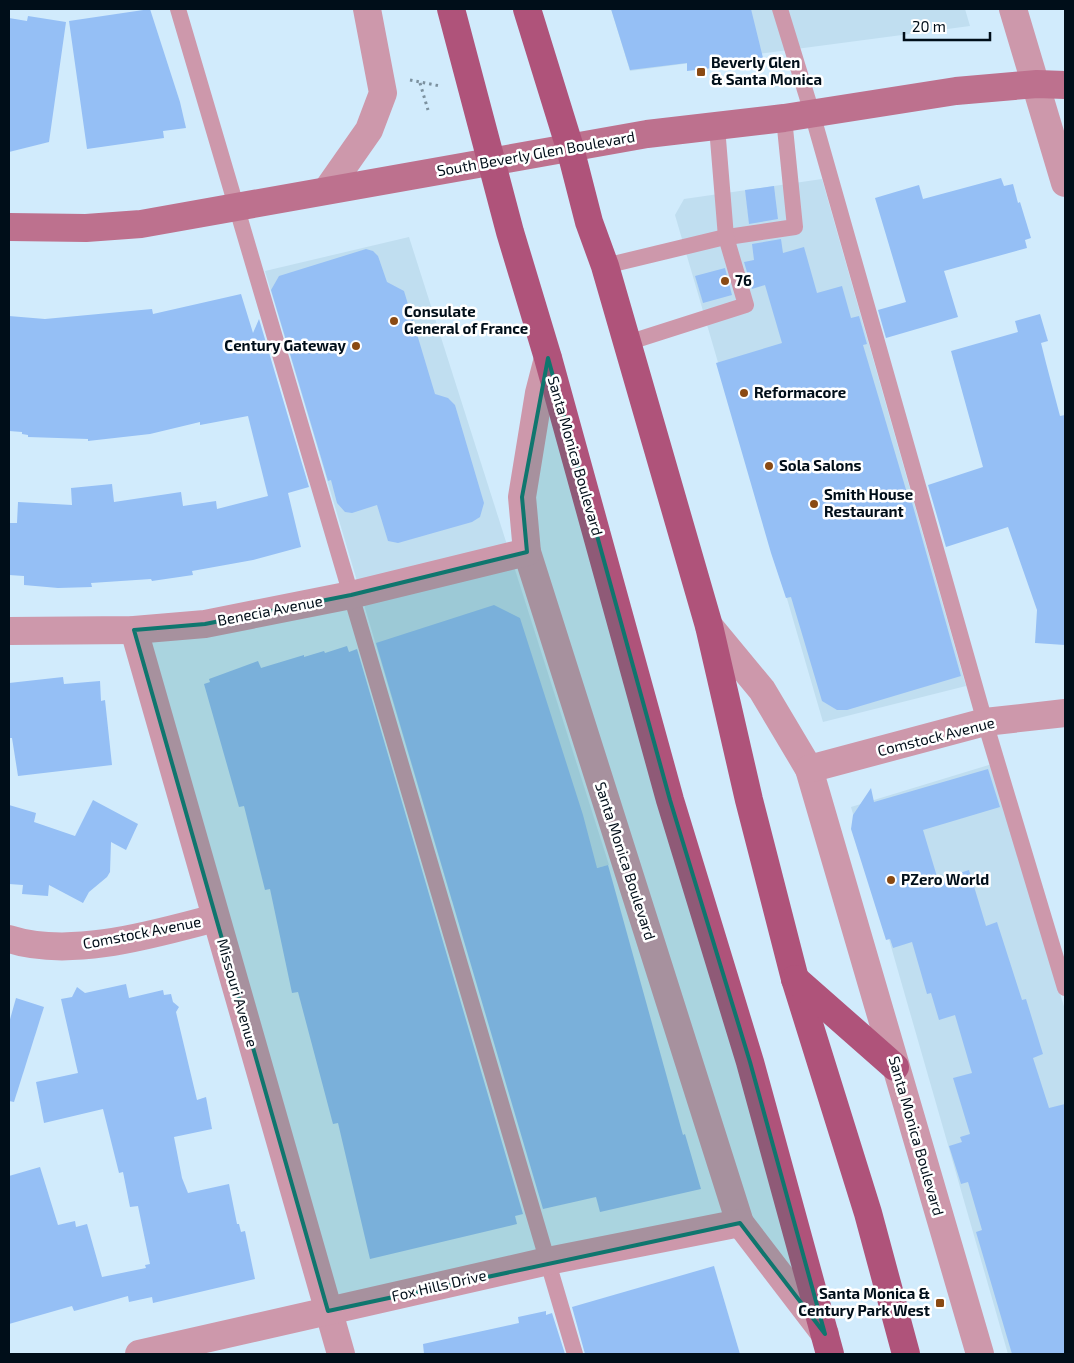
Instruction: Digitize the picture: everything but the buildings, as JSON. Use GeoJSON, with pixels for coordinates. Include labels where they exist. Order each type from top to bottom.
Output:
{"type":"FeatureCollection","features":[{"type":"Feature","properties":{"kind":"main road","name":"Santa Monica Boulevard"},"geometry":{"type":"LineString","coordinates":[[451,9],[670,800],[750,1062],[828,1344]]}},
{"type":"Feature","properties":{"kind":"main road","name":"Santa Monica Boulevard"},"geometry":{"type":"LineString","coordinates":[[527,9],[570,148],[589,222],[604,266],[709,626],[749,800],[795,979],[868,1212],[906,1354]]}},
{"type":"Feature","properties":{"kind":"main road","name":"South Beverly Glen Boulevard"},"geometry":{"type":"LineString","coordinates":[[9,228],[86,228],[141,224],[647,134],[784,118],[956,91],[1037,84],[1065,85]]}},
{"type":"Feature","properties":{"kind":"main road"},"geometry":{"type":"LineString","coordinates":[[795,979],[895,1067]]}},
{"type":"Feature","properties":{"kind":"street"},"geometry":{"type":"LineString","coordinates":[[327,190],[369,130],[383,93],[367,9]]}},
{"type":"Feature","properties":{"kind":"street"},"geometry":{"type":"LineString","coordinates":[[1013,9],[1037,84],[1065,183]]}},
{"type":"Feature","properties":{"kind":"street","name":"Santa Monica Boulevard"},"geometry":{"type":"LineString","coordinates":[[548,358],[539,393],[522,497],[527,552],[740,1223],[828,1344]]}},
{"type":"Feature","properties":{"kind":"street","name":"Benecia Avenue"},"geometry":{"type":"LineString","coordinates":[[9,631],[134,630],[205,624],[352,595],[527,552]]}},
{"type":"Feature","properties":{"kind":"street","name":"Santa Monica Boulevard"},"geometry":{"type":"LineString","coordinates":[[709,626],[762,690],[809,769],[980,1354]]}},
{"type":"Feature","properties":{"kind":"street","name":"Missouri Avenue"},"geometry":{"type":"LineString","coordinates":[[134,630],[341,1354]]}},
{"type":"Feature","properties":{"kind":"street","name":"Comstock Avenue"},"geometry":{"type":"LineString","coordinates":[[809,769],[985,722],[1058,712],[1065,713]]}},
{"type":"Feature","properties":{"kind":"street","name":"Comstock Avenue"},"geometry":{"type":"LineString","coordinates":[[9,939],[22,944],[84,946],[146,935],[215,918]]}},
{"type":"Feature","properties":{"kind":"street","name":"Fox Hills Drive"},"geometry":{"type":"LineString","coordinates":[[139,1354],[548,1261],[740,1223]]}},
{"type":"Feature","properties":{"kind":"lane"},"geometry":{"type":"LineString","coordinates":[[178,9],[575,1354]]}},
{"type":"Feature","properties":{"kind":"lane"},"geometry":{"type":"LineString","coordinates":[[780,9],[812,113],[985,722],[1065,988]]}},
{"type":"Feature","properties":{"kind":"lane"},"geometry":{"type":"LineString","coordinates":[[604,266],[726,237],[795,227],[784,118]]}},
{"type":"Feature","properties":{"kind":"lane"},"geometry":{"type":"LineString","coordinates":[[626,343],[746,305],[726,237],[717,127]]}},
{"type":"Feature","properties":{"kind":"path"},"geometry":{"type":"LineString","coordinates":[[428,110],[420,83],[440,86]]}},
{"type":"Feature","properties":{"kind":"highlighted area"},"geometry":{"type":"Polygon","coordinates":[[[548,358],[670,800],[750,1062],[825,1334],[740,1223],[328,1311],[134,630],[205,624],[351,595],[527,552],[522,497],[548,358]]]}},
{"type":"Feature","properties":{"kind":"shaded area"},"geometry":{"type":"Polygon","coordinates":[[[611,9],[965,9],[970,26],[630,71],[611,9]]]}},
{"type":"Feature","properties":{"kind":"shaded area"},"geometry":{"type":"Polygon","coordinates":[[[822,179],[966,686],[823,722],[675,215],[684,199],[822,179]]]}},
{"type":"Feature","properties":{"kind":"shaded area"},"geometry":{"type":"Polygon","coordinates":[[[409,237],[609,865],[452,901],[265,271],[409,237]]]}},
{"type":"Feature","properties":{"kind":"shaded area"},"geometry":{"type":"Polygon","coordinates":[[[992,764],[1065,1010],[1065,1354],[1008,1354],[851,807],[992,764]]]}},
{"type":"Feature","properties":{"kind":"place","name":"Beverly Glen & Santa Monica"},"geometry":{"type":"Point","coordinates":[701,72]}},
{"type":"Feature","properties":{"kind":"place","name":"76"},"geometry":{"type":"Point","coordinates":[725,281]}},
{"type":"Feature","properties":{"kind":"place","name":"Consulate General of France"},"geometry":{"type":"Point","coordinates":[394,321]}},
{"type":"Feature","properties":{"kind":"place","name":"Century Gateway"},"geometry":{"type":"Point","coordinates":[356,346]}},
{"type":"Feature","properties":{"kind":"place","name":"Reformacore"},"geometry":{"type":"Point","coordinates":[744,393]}},
{"type":"Feature","properties":{"kind":"place","name":"Sola Salons"},"geometry":{"type":"Point","coordinates":[769,466]}},
{"type":"Feature","properties":{"kind":"place","name":"Smith House Restaurant"},"geometry":{"type":"Point","coordinates":[814,504]}},
{"type":"Feature","properties":{"kind":"place","name":"PZero World"},"geometry":{"type":"Point","coordinates":[891,880]}},
{"type":"Feature","properties":{"kind":"place","name":"Santa Monica & Century Park West"},"geometry":{"type":"Point","coordinates":[940,1303]}}]}
